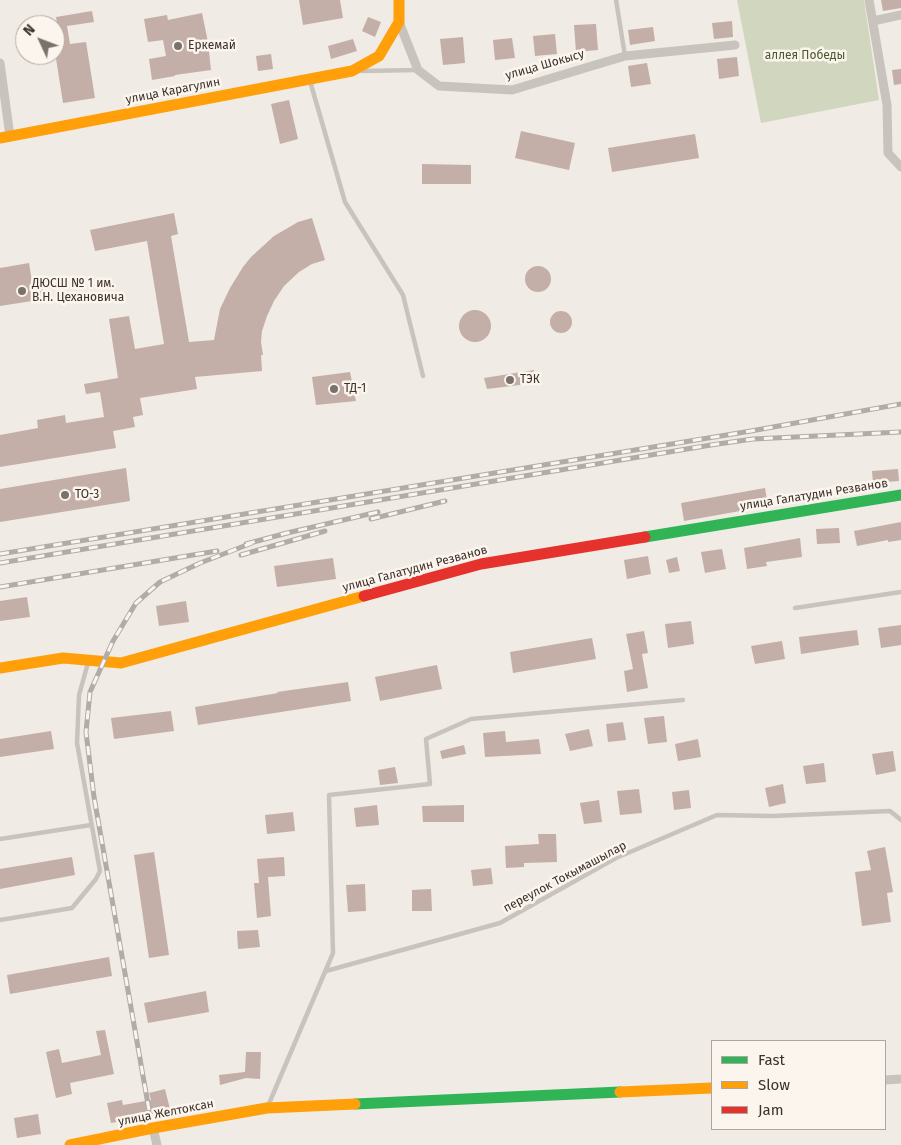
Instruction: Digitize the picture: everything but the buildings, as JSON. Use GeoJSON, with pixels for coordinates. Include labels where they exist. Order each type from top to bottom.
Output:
{"type":"FeatureCollection","features":[{"type":"Feature","properties":{"kind":"street"},"geometry":{"type":"LineString","coordinates":[[399,22],[400,0]]}},
{"type":"Feature","properties":{"kind":"street"},"geometry":{"type":"LineString","coordinates":[[869,0],[887,105],[888,153],[901,167]]}},
{"type":"Feature","properties":{"kind":"street"},"geometry":{"type":"LineString","coordinates":[[873,21],[901,15]]}},
{"type":"Feature","properties":{"kind":"street","name":"улица Шокысу"},"geometry":{"type":"LineString","coordinates":[[399,22],[418,70],[438,86],[512,90],[625,56],[735,46]]}},
{"type":"Feature","properties":{"kind":"street","name":"улица Карагулин"},"geometry":{"type":"LineString","coordinates":[[5,137],[352,71],[379,56],[399,22]]}},
{"type":"Feature","properties":{"kind":"street"},"geometry":{"type":"LineString","coordinates":[[0,63],[5,137]]}},
{"type":"Feature","properties":{"kind":"street","name":"улица Галатудин Резванов"},"geometry":{"type":"LineString","coordinates":[[0,668],[64,658],[121,664],[481,564],[901,495]]}},
{"type":"Feature","properties":{"kind":"street"},"geometry":{"type":"LineString","coordinates":[[886,1080],[901,1079]]}},
{"type":"Feature","properties":{"kind":"street","name":"улица Желтоксан"},"geometry":{"type":"LineString","coordinates":[[77,1144],[153,1128],[268,1108],[711,1088]]}},
{"type":"Feature","properties":{"kind":"street"},"geometry":{"type":"LineString","coordinates":[[153,1128],[157,1145]]}},
{"type":"Feature","properties":{"kind":"lane"},"geometry":{"type":"LineString","coordinates":[[616,0],[625,56]]}},
{"type":"Feature","properties":{"kind":"lane"},"geometry":{"type":"LineString","coordinates":[[352,71],[418,70]]}},
{"type":"Feature","properties":{"kind":"lane"},"geometry":{"type":"LineString","coordinates":[[309,79],[345,202],[403,295],[423,376]]}},
{"type":"Feature","properties":{"kind":"lane"},"geometry":{"type":"LineString","coordinates":[[795,608],[901,592]]}},
{"type":"Feature","properties":{"kind":"lane"},"geometry":{"type":"LineString","coordinates":[[0,920],[72,908],[96,879],[100,871],[76,743],[79,695],[88,660]]}},
{"type":"Feature","properties":{"kind":"lane"},"geometry":{"type":"LineString","coordinates":[[268,1108],[333,954],[329,795],[430,784],[426,739],[471,719],[683,700]]}},
{"type":"Feature","properties":{"kind":"lane","name":"переулок Токымашылар"},"geometry":{"type":"LineString","coordinates":[[326,971],[500,923],[616,858],[717,815],[772,816],[890,811],[901,820]]}},
{"type":"Feature","properties":{"kind":"lane"},"geometry":{"type":"LineString","coordinates":[[0,840],[91,825]]}},
{"type":"Feature","properties":{"kind":"green space","name":"аллея Победы"},"geometry":{"type":"Polygon","coordinates":[[[737,0],[864,0],[879,100],[761,123],[737,0]]]}},
{"type":"Feature","properties":{"kind":"railway"},"geometry":{"type":"LineString","coordinates":[[0,554],[751,431],[901,404]]}},
{"type":"Feature","properties":{"kind":"railway"},"geometry":{"type":"LineString","coordinates":[[0,563],[711,445],[753,439],[901,432]]}},
{"type":"Feature","properties":{"kind":"railway"},"geometry":{"type":"LineString","coordinates":[[371,519],[445,501]]}},
{"type":"Feature","properties":{"kind":"railway"},"geometry":{"type":"LineString","coordinates":[[246,544],[378,512]]}},
{"type":"Feature","properties":{"kind":"railway"},"geometry":{"type":"LineString","coordinates":[[241,555],[325,531]]}},
{"type":"Feature","properties":{"kind":"railway"},"geometry":{"type":"LineString","coordinates":[[149,1110],[94,797],[86,732],[90,692],[113,641],[136,603],[160,582],[200,563],[252,543]]}},
{"type":"Feature","properties":{"kind":"railway"},"geometry":{"type":"LineString","coordinates":[[0,587],[217,551]]}},
{"type":"Feature","properties":{"kind":"traffic: fast"},"geometry":{"type":"LineString","coordinates":[[645,537],[901,495]]}},
{"type":"Feature","properties":{"kind":"traffic: fast"},"geometry":{"type":"LineString","coordinates":[[355,1104],[620,1092]]}},
{"type":"Feature","properties":{"kind":"traffic: slow"},"geometry":{"type":"LineString","coordinates":[[0,138],[352,71],[379,56],[399,22],[399,0]]}},
{"type":"Feature","properties":{"kind":"traffic: slow"},"geometry":{"type":"LineString","coordinates":[[0,668],[63,658],[121,663],[364,596]]}},
{"type":"Feature","properties":{"kind":"traffic: slow"},"geometry":{"type":"LineString","coordinates":[[620,1092],[711,1088]]}},
{"type":"Feature","properties":{"kind":"traffic: slow"},"geometry":{"type":"LineString","coordinates":[[70,1145],[267,1108],[355,1104]]}},
{"type":"Feature","properties":{"kind":"traffic: jam"},"geometry":{"type":"LineString","coordinates":[[364,596],[481,564],[645,537]]}},
{"type":"Feature","properties":{"kind":"place","name":"Еркемай"},"geometry":{"type":"Point","coordinates":[178,46]}},
{"type":"Feature","properties":{"kind":"place","name":"ДЮСШ № 1 им. В.Н. Цехановича"},"geometry":{"type":"Point","coordinates":[22,291]}},
{"type":"Feature","properties":{"kind":"place","name":"ТЭК"},"geometry":{"type":"Point","coordinates":[510,380]}},
{"type":"Feature","properties":{"kind":"place","name":"ТД-1"},"geometry":{"type":"Point","coordinates":[334,389]}},
{"type":"Feature","properties":{"kind":"place","name":"ТО-3"},"geometry":{"type":"Point","coordinates":[65,495]}}]}
